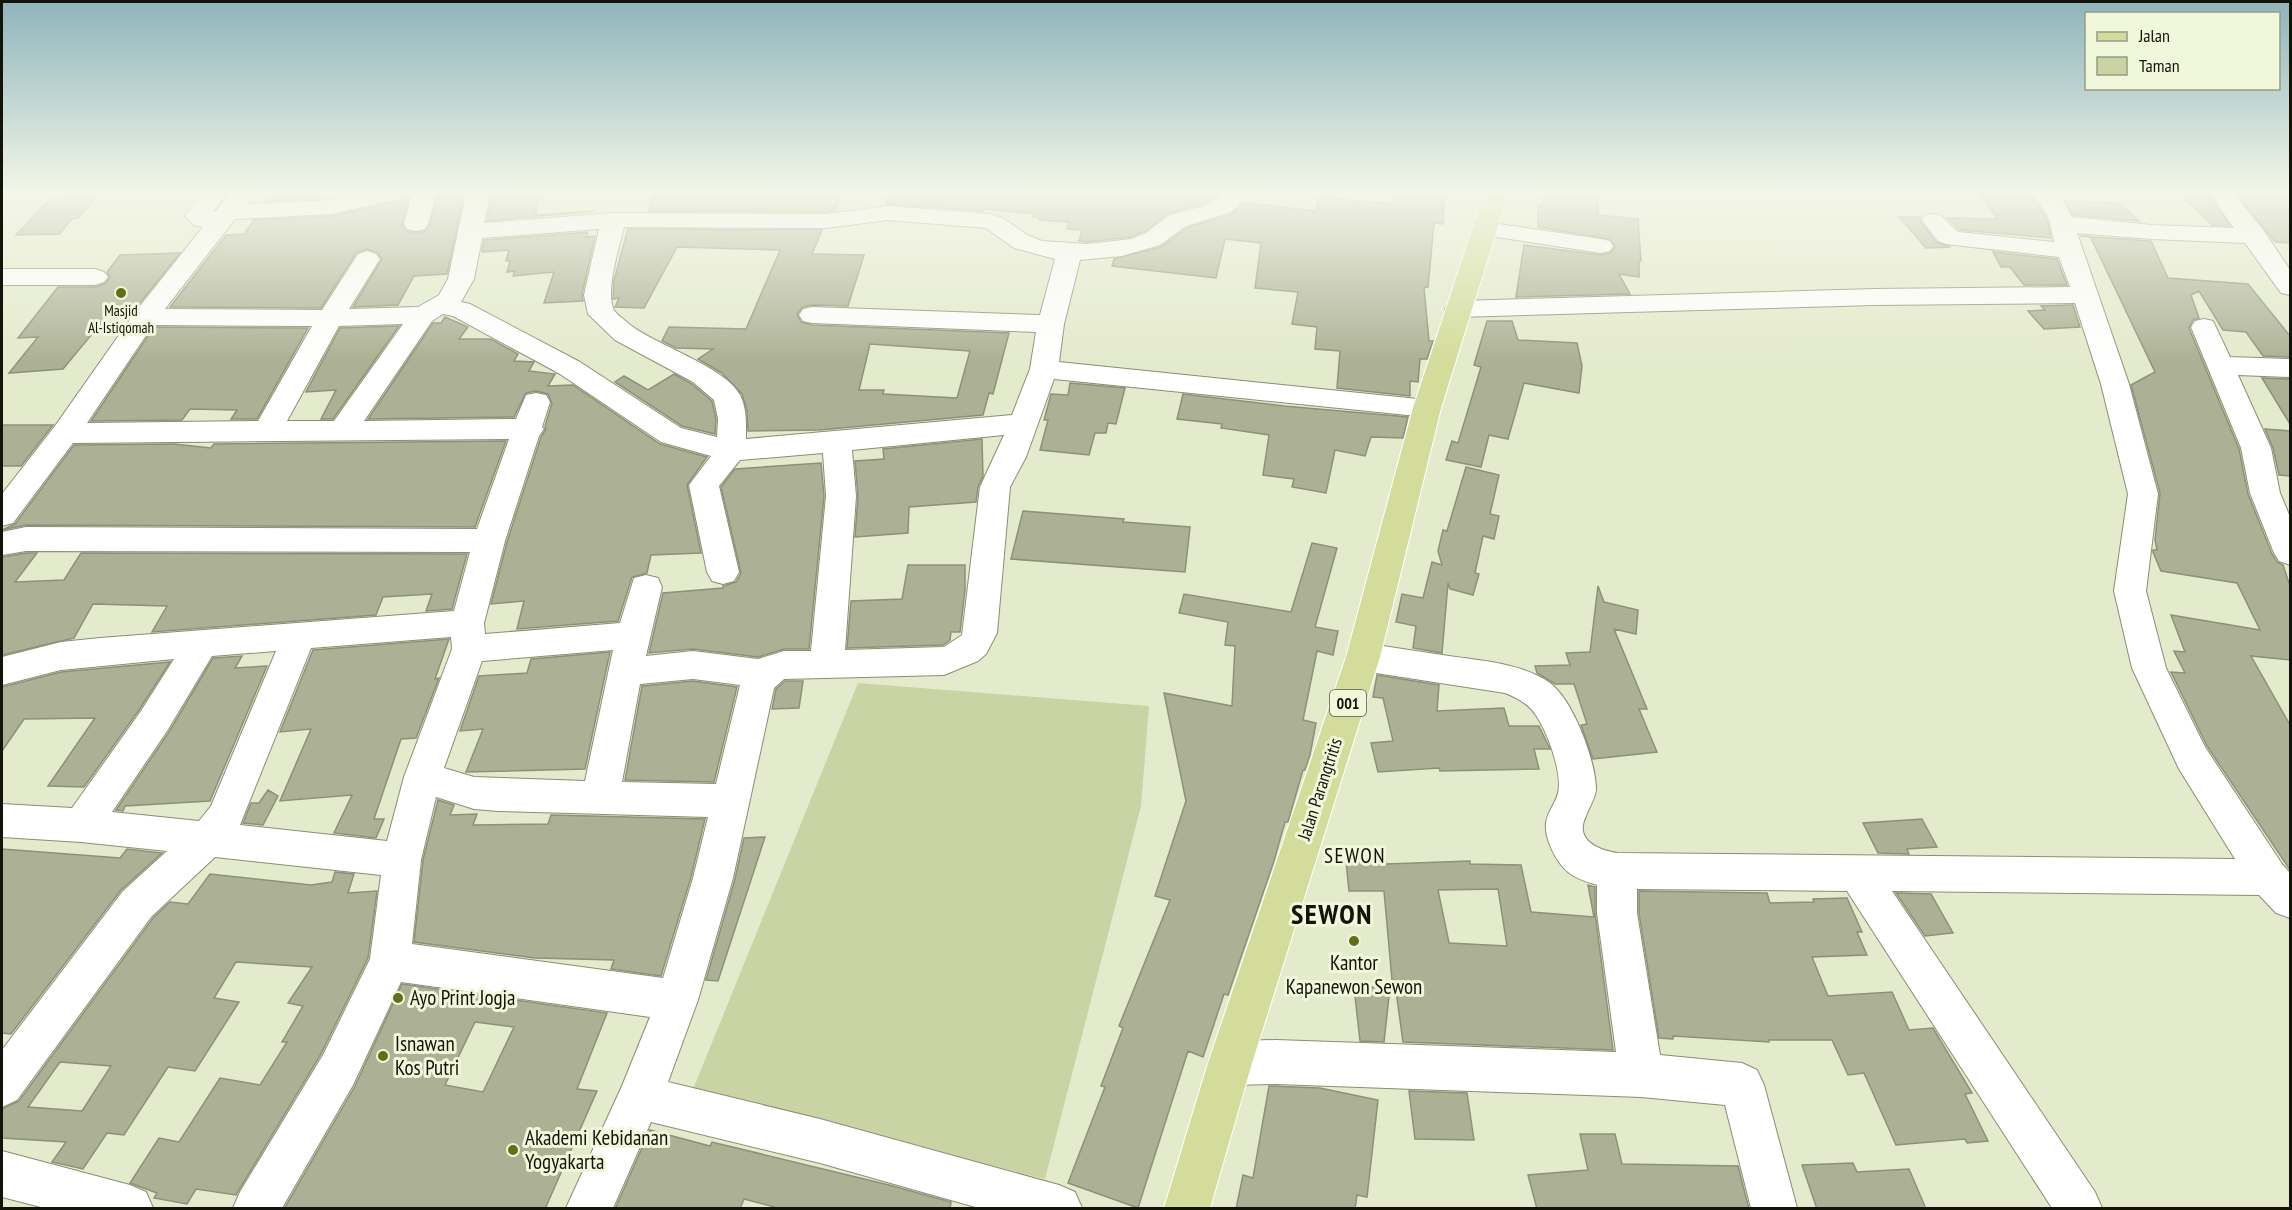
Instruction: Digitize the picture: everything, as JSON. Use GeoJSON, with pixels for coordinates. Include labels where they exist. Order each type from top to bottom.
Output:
{"type":"FeatureCollection","features":[{"type":"Feature","properties":{"kind":"main road","name":"Jalan Parangtritis"},"geometry":{"type":"LineString","coordinates":[[1187,1209],[1230,1063],[1363,657],[1428,408],[1478,250]]}},
{"type":"Feature","properties":{"kind":"street"},"geometry":{"type":"LineString","coordinates":[[2,515],[65,434],[193,250]]}},
{"type":"Feature","properties":{"kind":"street"},"geometry":{"type":"LineString","coordinates":[[343,430],[433,311],[449,300],[461,279],[466,250]]}},
{"type":"Feature","properties":{"kind":"street"},"geometry":{"type":"LineString","coordinates":[[606,250],[597,294],[601,314],[625,334],[703,376],[727,396],[731,408],[731,451],[704,485],[723,572]]}},
{"type":"Feature","properties":{"kind":"street"},"geometry":{"type":"LineString","coordinates":[[1057,250],[1090,250]]}},
{"type":"Feature","properties":{"kind":"street"},"geometry":{"type":"LineString","coordinates":[[2070,250],[2115,384],[2143,494],[2130,591],[2149,668],[2192,758],[2279,889]]}},
{"type":"Feature","properties":{"kind":"street"},"geometry":{"type":"LineString","coordinates":[[2265,250],[2290,286]]}},
{"type":"Feature","properties":{"kind":"street"},"geometry":{"type":"LineString","coordinates":[[589,1209],[640,1096],[698,933],[758,684],[764,674],[772,668],[784,665],[944,661],[959,657],[969,651],[980,633],[995,487],[1011,457],[1044,369],[1051,324],[1070,252]]}},
{"type":"Feature","properties":{"kind":"street"},"geometry":{"type":"LineString","coordinates":[[267,431],[330,318],[367,259]]}},
{"type":"Feature","properties":{"kind":"street"},"geometry":{"type":"LineString","coordinates":[[2,277],[95,278]]}},
{"type":"Feature","properties":{"kind":"street"},"geometry":{"type":"LineString","coordinates":[[1458,309],[1874,297],[2086,295]]}},
{"type":"Feature","properties":{"kind":"street"},"geometry":{"type":"LineString","coordinates":[[145,317],[330,318],[461,310],[570,369],[671,435],[731,451],[1023,424]]}},
{"type":"Feature","properties":{"kind":"street"},"geometry":{"type":"LineString","coordinates":[[812,315],[1051,324]]}},
{"type":"Feature","properties":{"kind":"street"},"geometry":{"type":"LineString","coordinates":[[2204,327],[2256,448],[2265,493],[2290,553]]}},
{"type":"Feature","properties":{"kind":"street"},"geometry":{"type":"LineString","coordinates":[[2221,365],[2290,368]]}},
{"type":"Feature","properties":{"kind":"street"},"geometry":{"type":"LineString","coordinates":[[1044,369],[1428,408]]}},
{"type":"Feature","properties":{"kind":"street"},"geometry":{"type":"LineString","coordinates":[[65,434],[343,430],[533,416],[489,542],[468,636],[422,777],[402,860],[390,961],[338,1070],[256,1209]]}},
{"type":"Feature","properties":{"kind":"street"},"geometry":{"type":"LineString","coordinates":[[827,663],[841,496],[837,442]]}},
{"type":"Feature","properties":{"kind":"street"},"geometry":{"type":"LineString","coordinates":[[2,543],[26,539],[489,542]]}},
{"type":"Feature","properties":{"kind":"street"},"geometry":{"type":"LineString","coordinates":[[600,799],[633,635],[646,587]]}},
{"type":"Feature","properties":{"kind":"street"},"geometry":{"type":"LineString","coordinates":[[2,671],[61,656],[298,638],[633,635]]}},
{"type":"Feature","properties":{"kind":"street"},"geometry":{"type":"LineString","coordinates":[[2,1085],[137,903],[207,840],[226,816],[298,638]]}},
{"type":"Feature","properties":{"kind":"street"},"geometry":{"type":"LineString","coordinates":[[81,825],[130,758],[201,644]]}},
{"type":"Feature","properties":{"kind":"street"},"geometry":{"type":"LineString","coordinates":[[1363,657],[1488,676],[1514,682],[1538,694],[1550,706],[1558,719],[1577,781],[1577,794],[1564,818],[1567,839],[1581,860],[1588,864],[1617,871],[1859,875],[2279,889]]}},
{"type":"Feature","properties":{"kind":"street"},"geometry":{"type":"LineString","coordinates":[[627,672],[693,665],[764,674]]}},
{"type":"Feature","properties":{"kind":"street"},"geometry":{"type":"LineString","coordinates":[[422,777],[482,794],[731,801]]}},
{"type":"Feature","properties":{"kind":"street"},"geometry":{"type":"LineString","coordinates":[[2,820],[81,825],[402,860]]}},
{"type":"Feature","properties":{"kind":"street"},"geometry":{"type":"LineString","coordinates":[[1617,871],[1617,913],[1641,1075]]}},
{"type":"Feature","properties":{"kind":"street"},"geometry":{"type":"LineString","coordinates":[[1859,875],[2079,1209]]}},
{"type":"Feature","properties":{"kind":"street"},"geometry":{"type":"LineString","coordinates":[[390,961],[676,1000]]}},
{"type":"Feature","properties":{"kind":"street"},"geometry":{"type":"LineString","coordinates":[[1230,1063],[1641,1075],[1742,1085],[1774,1209]]}},
{"type":"Feature","properties":{"kind":"street"},"geometry":{"type":"LineString","coordinates":[[640,1096],[820,1140],[1059,1209]]}},
{"type":"Feature","properties":{"kind":"street"},"geometry":{"type":"LineString","coordinates":[[2,1174],[124,1208]]}},
{"type":"Feature","properties":{"kind":"green space"},"geometry":{"type":"Polygon","coordinates":[[[858,683],[1149,706],[1141,806],[1045,1179],[692,1092],[858,683]]]}},
{"type":"Feature","properties":{"kind":"building"},"geometry":{"type":"Polygon","coordinates":[[[214,250],[362,250],[356,253],[321,308],[170,307],[214,250]]]}},
{"type":"Feature","properties":{"kind":"building"},"geometry":{"type":"Polygon","coordinates":[[[371,250],[452,250],[447,274],[414,276],[398,305],[353,307],[382,259],[377,252],[371,250]]]}},
{"type":"Feature","properties":{"kind":"building"},"geometry":{"type":"Polygon","coordinates":[[[509,250],[592,250],[582,294],[583,301],[544,303],[554,272],[513,276],[515,271],[507,272],[510,261],[506,261],[509,250]]]}},
{"type":"Feature","properties":{"kind":"building"},"geometry":{"type":"Polygon","coordinates":[[[622,250],[675,250],[644,308],[615,307],[619,298],[613,299],[614,280],[622,250]]]}},
{"type":"Feature","properties":{"kind":"building"},"geometry":{"type":"Polygon","coordinates":[[[780,250],[813,250],[812,254],[864,255],[848,306],[803,307],[797,314],[801,322],[812,325],[1009,333],[993,394],[989,393],[983,415],[819,430],[748,431],[747,411],[742,394],[722,373],[698,359],[713,349],[676,348],[662,341],[669,327],[746,329],[780,250]],[[870,344],[859,390],[884,390],[883,394],[957,398],[970,351],[870,344]]]}},
{"type":"Feature","properties":{"kind":"building"},"geometry":{"type":"Polygon","coordinates":[[[1147,250],[1222,250],[1216,278],[1112,266],[1114,259],[1147,250]]]}},
{"type":"Feature","properties":{"kind":"building"},"geometry":{"type":"Polygon","coordinates":[[[1260,250],[1431,250],[1428,287],[1424,288],[1429,341],[1433,341],[1427,359],[1420,359],[1418,382],[1410,381],[1410,396],[1337,388],[1340,351],[1315,349],[1317,327],[1292,324],[1298,292],[1255,288],[1260,250]]]}},
{"type":"Feature","properties":{"kind":"building"},"geometry":{"type":"Polygon","coordinates":[[[1523,250],[1566,250],[1601,255],[1612,250],[1640,250],[1639,277],[1619,274],[1630,294],[1516,297],[1523,250]]]}},
{"type":"Feature","properties":{"kind":"building"},"geometry":{"type":"Polygon","coordinates":[[[2096,250],[2155,250],[2168,278],[2248,284],[2290,336],[2290,357],[2263,356],[2246,332],[2223,330],[2199,291],[2191,295],[2199,318],[2193,320],[2189,328],[2239,449],[2248,494],[2272,554],[2277,562],[2283,565],[2290,586],[2290,660],[2251,656],[2290,725],[2290,870],[2207,746],[2171,672],[2185,673],[2174,651],[2185,652],[2171,615],[2260,630],[2237,583],[2161,571],[2153,552],[2157,550],[2155,540],[2160,493],[2131,385],[2155,372],[2096,250]]]}},
{"type":"Feature","properties":{"kind":"building"},"geometry":{"type":"Polygon","coordinates":[[[1993,252],[2057,259],[2067,285],[2024,285],[2010,267],[2001,267],[1993,252]]]}},
{"type":"Feature","properties":{"kind":"building"},"geometry":{"type":"Polygon","coordinates":[[[180,253],[135,309],[116,305],[63,369],[9,373],[38,337],[18,338],[58,287],[95,287],[105,284],[110,277],[107,272],[120,255],[180,253]]]}},
{"type":"Feature","properties":{"kind":"building"},"geometry":{"type":"Polygon","coordinates":[[[2073,305],[2080,327],[2044,329],[2028,311],[2045,310],[2041,306],[2073,305]]]}},
{"type":"Feature","properties":{"kind":"building"},"geometry":{"type":"Polygon","coordinates":[[[445,317],[468,327],[459,339],[491,339],[518,354],[514,361],[534,362],[529,371],[555,374],[548,386],[573,385],[660,444],[707,457],[687,485],[701,553],[651,555],[647,573],[632,577],[618,621],[517,629],[524,601],[491,604],[507,542],[541,437],[546,429],[552,403],[548,394],[536,391],[526,393],[514,417],[368,419],[433,323],[441,323],[445,317]]]}},
{"type":"Feature","properties":{"kind":"building"},"geometry":{"type":"Polygon","coordinates":[[[1487,321],[1512,321],[1518,340],[1577,343],[1582,366],[1579,393],[1524,383],[1508,439],[1489,435],[1481,467],[1446,460],[1452,441],[1458,443],[1481,367],[1474,365],[1487,321]]]}},
{"type":"Feature","properties":{"kind":"building"},"geometry":{"type":"Polygon","coordinates":[[[399,326],[333,419],[321,419],[336,390],[306,392],[340,328],[399,326]]]}},
{"type":"Feature","properties":{"kind":"building"},"geometry":{"type":"Polygon","coordinates":[[[154,327],[308,328],[257,419],[231,419],[237,410],[190,409],[182,420],[91,421],[154,327]]]}},
{"type":"Feature","properties":{"kind":"building"},"geometry":{"type":"Polygon","coordinates":[[[674,374],[692,384],[712,401],[716,419],[715,434],[682,426],[615,382],[624,376],[648,390],[674,374]]]}},
{"type":"Feature","properties":{"kind":"building"},"geometry":{"type":"Polygon","coordinates":[[[2262,378],[2290,379],[2290,424],[2262,378]]]}},
{"type":"Feature","properties":{"kind":"building"},"geometry":{"type":"Polygon","coordinates":[[[1070,383],[1125,388],[1116,424],[1108,423],[1106,433],[1095,433],[1089,455],[1040,450],[1048,420],[1044,420],[1051,394],[1068,395],[1070,383]]]}},
{"type":"Feature","properties":{"kind":"building"},"geometry":{"type":"Polygon","coordinates":[[[1183,394],[1408,417],[1403,438],[1371,437],[1365,456],[1335,450],[1326,493],[1292,487],[1294,479],[1263,475],[1269,435],[1221,428],[1222,424],[1177,419],[1183,394]]]}},
{"type":"Feature","properties":{"kind":"building"},"geometry":{"type":"Polygon","coordinates":[[[2,425],[53,425],[21,466],[2,466],[2,425]]]}},
{"type":"Feature","properties":{"kind":"building"},"geometry":{"type":"Polygon","coordinates":[[[2265,429],[2290,431],[2290,476],[2279,475],[2273,448],[2265,429]]]}},
{"type":"Feature","properties":{"kind":"building"},"geometry":{"type":"Polygon","coordinates":[[[982,439],[983,476],[978,487],[976,502],[909,507],[908,533],[855,537],[858,496],[855,461],[884,459],[883,449],[982,439]]]}},
{"type":"Feature","properties":{"kind":"building"},"geometry":{"type":"Polygon","coordinates":[[[506,441],[475,527],[26,525],[2,530],[15,524],[74,445],[174,444],[211,448],[214,444],[506,441]]]}},
{"type":"Feature","properties":{"kind":"building"},"geometry":{"type":"Polygon","coordinates":[[[821,463],[824,496],[809,649],[784,649],[758,657],[693,649],[649,653],[663,593],[723,588],[723,586],[736,582],[741,573],[721,487],[735,469],[821,463]]]}},
{"type":"Feature","properties":{"kind":"building"},"geometry":{"type":"Polygon","coordinates":[[[1466,467],[1499,475],[1490,514],[1499,516],[1494,539],[1483,536],[1475,573],[1479,574],[1473,595],[1450,589],[1448,583],[1442,653],[1413,648],[1416,626],[1396,622],[1402,594],[1423,598],[1432,562],[1442,565],[1438,551],[1443,530],[1447,531],[1466,467]]]}},
{"type":"Feature","properties":{"kind":"building"},"geometry":{"type":"Polygon","coordinates":[[[1023,511],[1190,527],[1185,572],[1011,559],[1023,511]]]}},
{"type":"Feature","properties":{"kind":"building"},"geometry":{"type":"Polygon","coordinates":[[[1312,543],[1337,548],[1315,627],[1338,631],[1333,655],[1317,651],[1303,720],[1316,723],[1310,755],[1305,770],[1303,770],[1288,822],[1285,822],[1228,995],[1224,994],[1203,1057],[1188,1051],[1138,1208],[1068,1183],[1105,1087],[1101,1086],[1123,1028],[1119,1026],[1170,900],[1155,896],[1186,801],[1164,693],[1232,706],[1235,646],[1225,645],[1228,622],[1179,613],[1184,594],[1291,612],[1312,543]]]}},
{"type":"Feature","properties":{"kind":"building"},"geometry":{"type":"Polygon","coordinates":[[[37,553],[15,582],[64,580],[81,553],[467,554],[452,609],[426,611],[432,594],[383,597],[376,615],[152,632],[167,606],[93,604],[74,638],[2,655],[2,557],[37,553]]]}},
{"type":"Feature","properties":{"kind":"building"},"geometry":{"type":"Polygon","coordinates":[[[908,565],[965,565],[965,590],[960,632],[951,632],[950,640],[943,645],[847,648],[851,601],[902,599],[908,565]]]}},
{"type":"Feature","properties":{"kind":"building"},"geometry":{"type":"Polygon","coordinates":[[[1598,586],[1604,602],[1638,610],[1636,634],[1614,629],[1647,709],[1639,709],[1657,752],[1593,759],[1581,725],[1587,724],[1574,684],[1555,684],[1537,673],[1535,666],[1570,665],[1566,653],[1590,652],[1598,586]]]}},
{"type":"Feature","properties":{"kind":"building"},"geometry":{"type":"Polygon","coordinates":[[[449,639],[435,679],[439,678],[416,738],[401,739],[374,819],[384,819],[376,838],[334,833],[352,795],[280,801],[311,729],[280,732],[313,650],[449,639]]]}},
{"type":"Feature","properties":{"kind":"building"},"geometry":{"type":"Polygon","coordinates":[[[610,652],[585,769],[466,772],[483,729],[460,731],[479,676],[527,673],[531,659],[610,652]]]}},
{"type":"Feature","properties":{"kind":"building"},"geometry":{"type":"Polygon","coordinates":[[[242,656],[235,668],[267,666],[210,801],[125,806],[123,811],[116,810],[169,732],[213,658],[242,656]]]}},
{"type":"Feature","properties":{"kind":"building"},"geometry":{"type":"Polygon","coordinates":[[[170,662],[84,787],[48,786],[95,718],[24,719],[2,751],[2,687],[61,672],[170,662]]]}},
{"type":"Feature","properties":{"kind":"building"},"geometry":{"type":"Polygon","coordinates":[[[1377,675],[1439,685],[1437,711],[1504,708],[1509,726],[1539,726],[1550,749],[1534,749],[1539,769],[1440,771],[1439,768],[1378,772],[1371,743],[1393,741],[1383,698],[1373,697],[1377,675]]]}},
{"type":"Feature","properties":{"kind":"building"},"geometry":{"type":"Polygon","coordinates":[[[693,681],[737,687],[714,782],[625,780],[642,686],[693,681]]]}},
{"type":"Feature","properties":{"kind":"building"},"geometry":{"type":"Polygon","coordinates":[[[785,681],[803,681],[799,708],[772,709],[776,689],[785,681]]]}},
{"type":"Feature","properties":{"kind":"building"},"geometry":{"type":"Polygon","coordinates":[[[268,790],[278,796],[263,825],[243,823],[251,803],[259,803],[268,790]]]}},
{"type":"Feature","properties":{"kind":"building"},"geometry":{"type":"Polygon","coordinates":[[[438,800],[454,805],[450,815],[477,814],[473,825],[548,824],[551,815],[705,819],[691,877],[661,976],[611,969],[614,960],[535,958],[414,942],[423,860],[438,800]]]}},
{"type":"Feature","properties":{"kind":"building"},"geometry":{"type":"Polygon","coordinates":[[[1922,819],[1937,847],[1907,849],[1909,854],[1878,853],[1863,823],[1922,819]]]}},
{"type":"Feature","properties":{"kind":"building"},"geometry":{"type":"Polygon","coordinates":[[[765,837],[718,981],[706,980],[735,879],[744,838],[765,837]]]}},
{"type":"Feature","properties":{"kind":"building"},"geometry":{"type":"Polygon","coordinates":[[[2,849],[120,858],[127,849],[162,853],[121,890],[11,1034],[2,1033],[2,849]]]}},
{"type":"Feature","properties":{"kind":"building"},"geometry":{"type":"Polygon","coordinates":[[[1345,851],[1384,851],[1386,864],[1470,861],[1470,864],[1521,865],[1531,912],[1594,917],[1588,885],[1595,887],[1595,913],[1613,1050],[1403,1042],[1396,991],[1393,991],[1384,891],[1349,891],[1345,851]],[[1498,889],[1438,890],[1449,943],[1507,946],[1498,889]]]}},
{"type":"Feature","properties":{"kind":"building"},"geometry":{"type":"Polygon","coordinates":[[[335,872],[354,874],[348,893],[377,891],[368,958],[321,1054],[236,1195],[196,1189],[187,1204],[154,1198],[157,1193],[130,1183],[159,1138],[179,1142],[220,1078],[260,1085],[287,1042],[282,1042],[303,1006],[288,1003],[312,967],[236,962],[214,998],[239,1002],[195,1071],[168,1067],[124,1135],[107,1133],[83,1169],[52,1162],[66,1142],[2,1138],[2,1109],[19,1101],[153,918],[170,902],[188,904],[210,874],[311,885],[332,882],[335,872]],[[60,1062],[28,1107],[82,1111],[111,1066],[60,1062]]]}},
{"type":"Feature","properties":{"kind":"building"},"geometry":{"type":"Polygon","coordinates":[[[1639,891],[1767,893],[1770,903],[1814,902],[1813,899],[1847,898],[1862,932],[1857,932],[1867,955],[1812,957],[1828,996],[1892,992],[1909,1030],[1933,1028],[1972,1093],[1965,1094],[1988,1141],[1967,1143],[1965,1139],[1896,1145],[1864,1073],[1848,1075],[1832,1040],[1769,1040],[1769,1042],[1673,1036],[1673,1039],[1659,1038],[1639,913],[1639,891]]]}},
{"type":"Feature","properties":{"kind":"building"},"geometry":{"type":"Polygon","coordinates":[[[1896,893],[1931,894],[1953,933],[1925,936],[1896,893]]]}},
{"type":"Feature","properties":{"kind":"building"},"geometry":{"type":"Polygon","coordinates":[[[402,984],[607,1013],[577,1089],[597,1091],[545,1209],[284,1209],[355,1086],[402,984]],[[475,1022],[445,1085],[483,1092],[514,1027],[475,1022]]]}},
{"type":"Feature","properties":{"kind":"building"},"geometry":{"type":"Polygon","coordinates":[[[1354,987],[1390,987],[1384,1042],[1360,1041],[1354,987]]]}},
{"type":"Feature","properties":{"kind":"building"},"geometry":{"type":"Polygon","coordinates":[[[1269,1086],[1320,1088],[1378,1100],[1367,1197],[1357,1195],[1355,1209],[1236,1209],[1243,1175],[1253,1178],[1269,1086]]]}},
{"type":"Feature","properties":{"kind":"building"},"geometry":{"type":"Polygon","coordinates":[[[1409,1091],[1467,1093],[1474,1140],[1415,1139],[1409,1091]]]}},
{"type":"Feature","properties":{"kind":"building"},"geometry":{"type":"Polygon","coordinates":[[[650,1130],[710,1146],[712,1142],[889,1185],[951,1202],[950,1209],[782,1209],[744,1199],[740,1209],[615,1209],[650,1130]]]}},
{"type":"Feature","properties":{"kind":"building"},"geometry":{"type":"Polygon","coordinates":[[[1580,1134],[1615,1134],[1622,1164],[1738,1166],[1749,1209],[1537,1209],[1528,1175],[1588,1170],[1580,1134]]]}},
{"type":"Feature","properties":{"kind":"building"},"geometry":{"type":"Polygon","coordinates":[[[1853,1163],[1857,1172],[1909,1169],[1926,1209],[1817,1209],[1802,1165],[1853,1163]]]}},
{"type":"Feature","properties":{"kind":"place","name":"Masjid Al-Istiqomah"},"geometry":{"type":"Point","coordinates":[121,293]}},
{"type":"Feature","properties":{"kind":"place","name":"Kantor Kapanewon Sewon"},"geometry":{"type":"Point","coordinates":[1354,941]}},
{"type":"Feature","properties":{"kind":"place","name":"Ayo Print Jogja"},"geometry":{"type":"Point","coordinates":[398,998]}},
{"type":"Feature","properties":{"kind":"place","name":"Isnawan Kos Putri"},"geometry":{"type":"Point","coordinates":[383,1056]}},
{"type":"Feature","properties":{"kind":"place","name":"Akademi Kebidanan Yogyakarta"},"geometry":{"type":"Point","coordinates":[513,1150]}},
{"type":"Feature","properties":{"kind":"district","name":"SEWON"},"geometry":{"type":"Point","coordinates":[1355,856]}},
{"type":"Feature","properties":{"kind":"district","name":"SEWON"},"geometry":{"type":"Point","coordinates":[1332,914]}}]}
